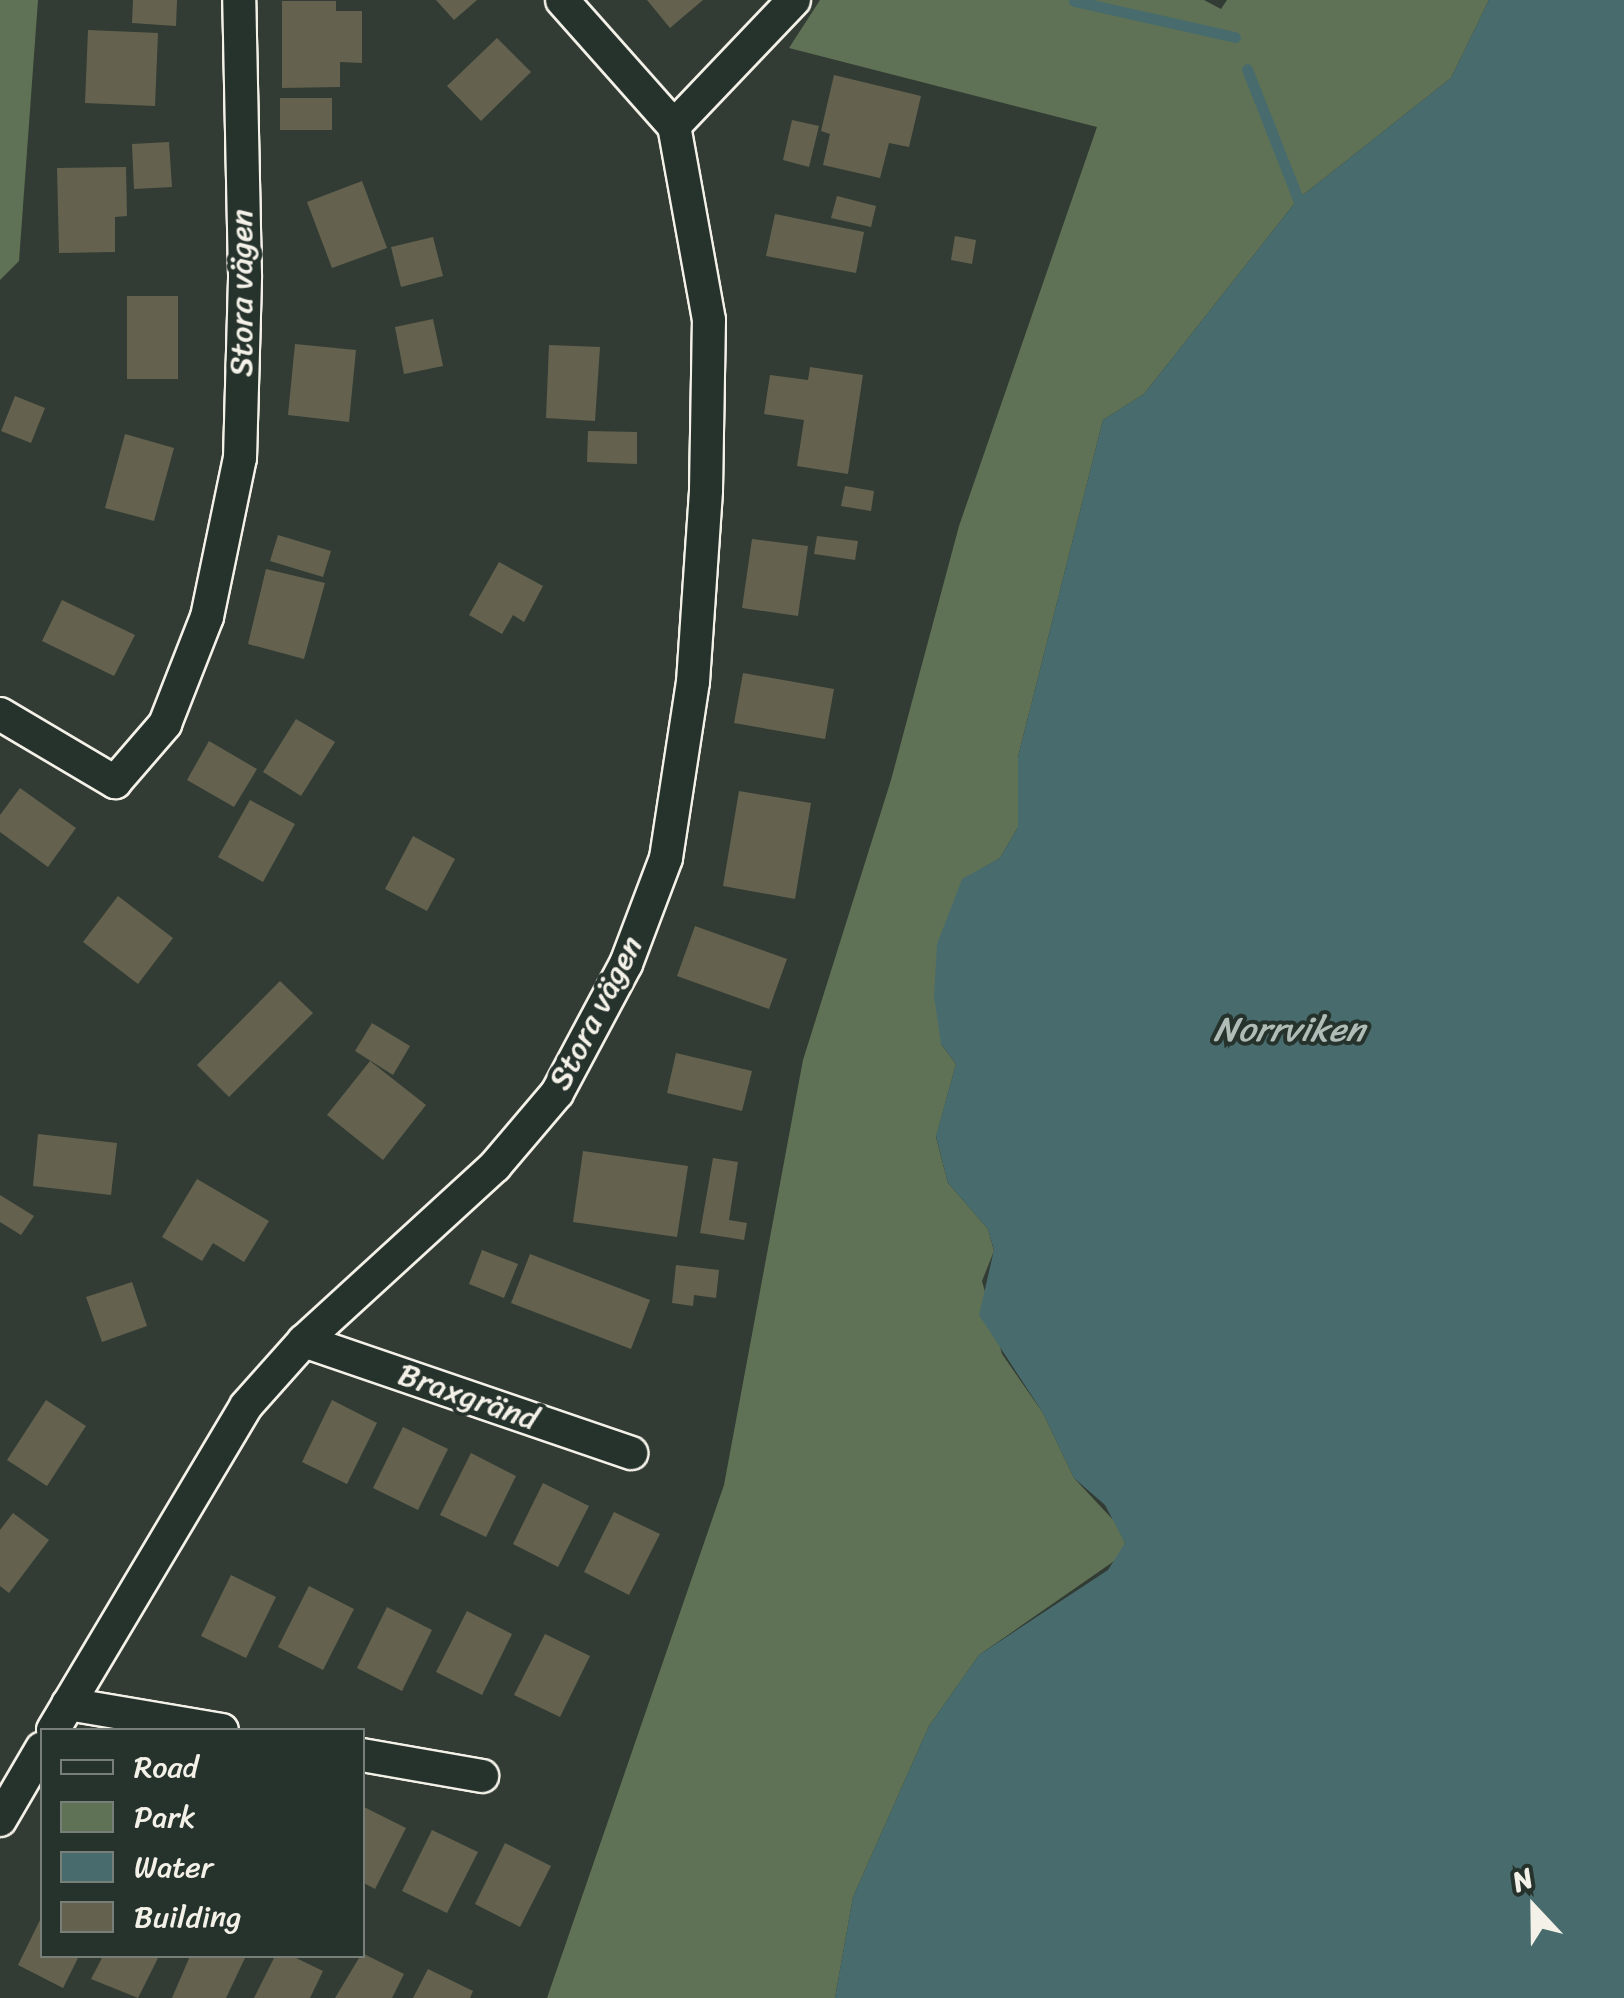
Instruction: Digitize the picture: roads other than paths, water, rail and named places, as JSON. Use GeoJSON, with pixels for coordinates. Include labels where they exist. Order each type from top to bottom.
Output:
{"type":"FeatureCollection","features":[{"type":"Feature","properties":{"kind":"street","name":"Stora vägen"},"geometry":{"type":"LineString","coordinates":[[0,714],[116,782],[165,724],[208,617],[240,458],[240,0]]}},
{"type":"Feature","properties":{"kind":"street"},"geometry":{"type":"LineString","coordinates":[[562,0],[674,126],[794,0]]}},
{"type":"Feature","properties":{"kind":"street","name":"Stora vägen"},"geometry":{"type":"LineString","coordinates":[[60,1717],[246,1406],[304,1341],[495,1166],[556,1093],[626,964],[666,858],[693,682],[710,320],[674,126]]}},
{"type":"Feature","properties":{"kind":"street","name":"Braxgränd"},"geometry":{"type":"LineString","coordinates":[[304,1341],[631,1453]]}},
{"type":"Feature","properties":{"kind":"street"},"geometry":{"type":"LineString","coordinates":[[60,1717],[197,1728]]}},
{"type":"Feature","properties":{"kind":"street"},"geometry":{"type":"LineString","coordinates":[[0,1820],[40,1751]]}},
{"type":"Feature","properties":{"kind":"street"},"geometry":{"type":"LineString","coordinates":[[365,1756],[482,1776]]}},
{"type":"Feature","properties":{"kind":"water","name":"Norrviken"},"geometry":{"type":"Polygon","coordinates":[[[1489,0],[1624,0],[1624,1998],[835,1998],[853,1897],[929,1726],[979,1655],[1108,1570],[1125,1543],[1105,1505],[1074,1478],[1043,1413],[979,1315],[994,1250],[988,1229],[948,1183],[936,1136],[956,1064],[941,1044],[934,996],[937,944],[962,879],[1000,858],[1018,827],[1018,757],[1103,420],[1144,394],[1298,199],[1451,78],[1489,0]]]}},
{"type":"Feature","properties":{"kind":"waterway"},"geometry":{"type":"LineString","coordinates":[[1074,1],[1235,37]]}},
{"type":"Feature","properties":{"kind":"waterway"},"geometry":{"type":"LineString","coordinates":[[1247,69],[1298,199]]}}]}
